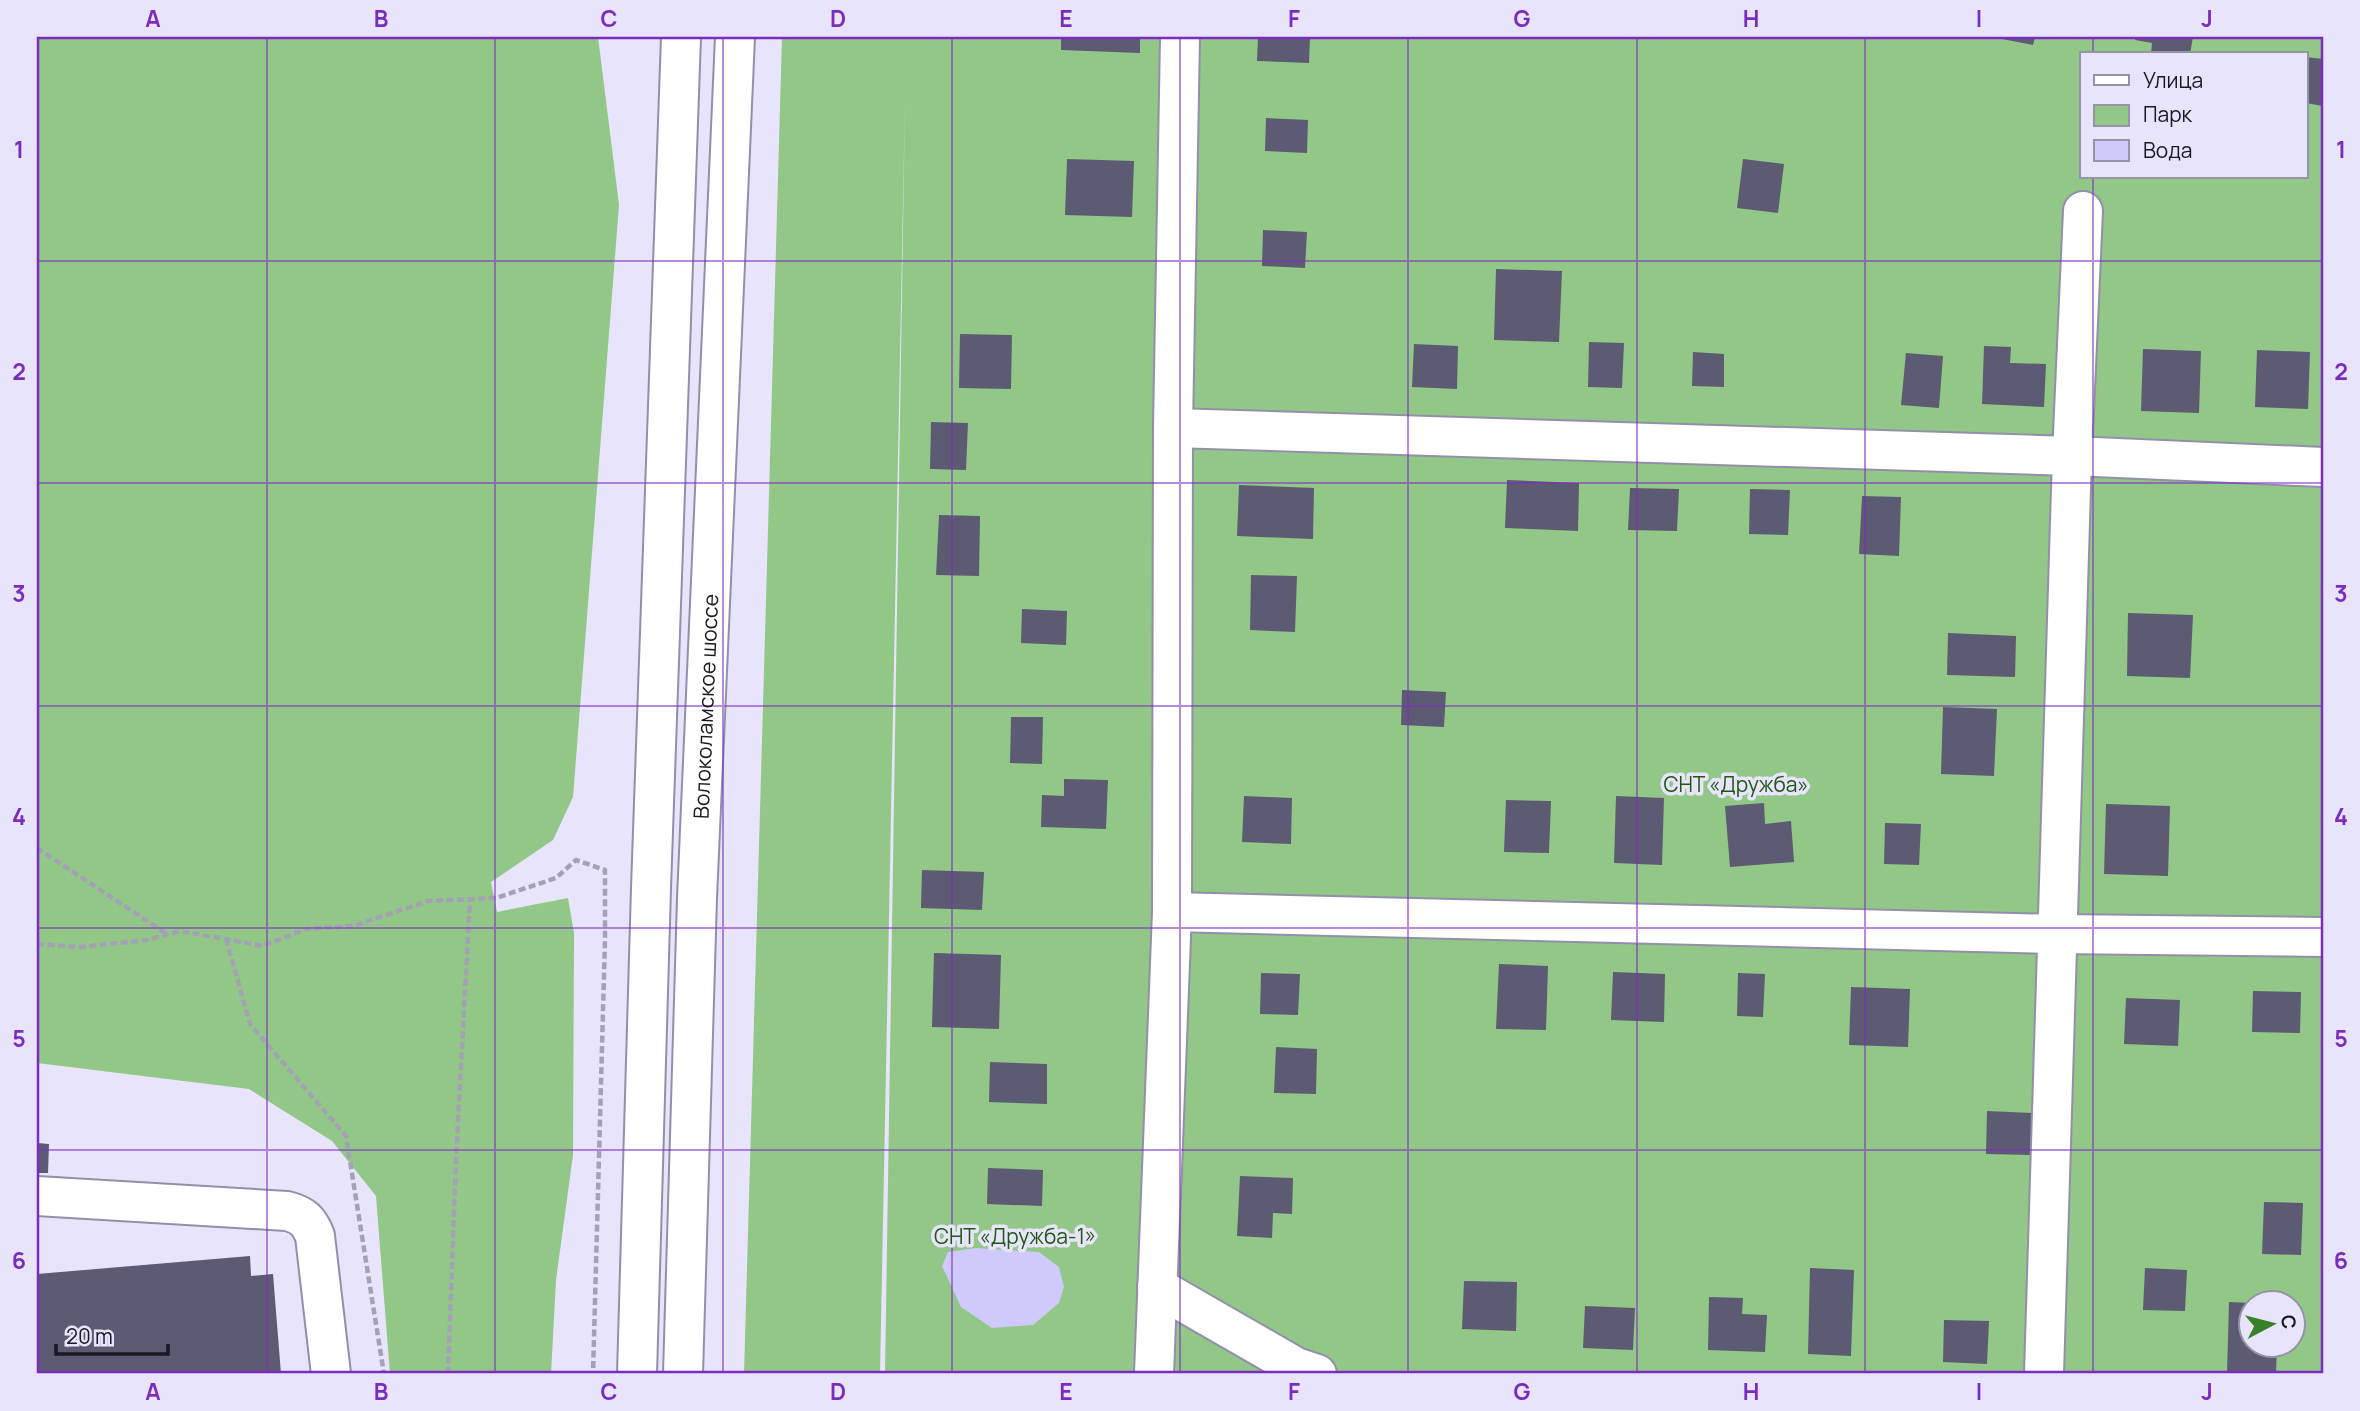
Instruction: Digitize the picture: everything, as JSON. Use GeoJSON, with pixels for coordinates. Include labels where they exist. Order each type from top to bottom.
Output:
{"type":"FeatureCollection","features":[{"type":"Feature","properties":{"kind":"main road"},"geometry":{"type":"LineString","coordinates":[[637,1374],[651,874],[681,37]]}},
{"type":"Feature","properties":{"kind":"main road","name":"Волоколамское шоссе"},"geometry":{"type":"LineString","coordinates":[[683,1374],[697,898],[735,37]]}},
{"type":"Feature","properties":{"kind":"main road"},"geometry":{"type":"LineString","coordinates":[[1154,1374],[1172,912],[1173,428],[1180,37]]}},
{"type":"Feature","properties":{"kind":"main road"},"geometry":{"type":"LineString","coordinates":[[2045,1374],[2072,456],[2083,211]]}},
{"type":"Feature","properties":{"kind":"main road"},"geometry":{"type":"LineString","coordinates":[[1173,428],[2072,456],[2323,467]]}},
{"type":"Feature","properties":{"kind":"main road"},"geometry":{"type":"LineString","coordinates":[[1172,912],[2057,934],[2323,937]]}},
{"type":"Feature","properties":{"kind":"main road"},"geometry":{"type":"LineString","coordinates":[[37,1196],[298,1213],[305,1218],[315,1236],[331,1374]]}},
{"type":"Feature","properties":{"kind":"main road"},"geometry":{"type":"LineString","coordinates":[[1157,1287],[1296,1367],[1317,1374]]}},
{"type":"Feature","properties":{"kind":"path"},"geometry":{"type":"LineString","coordinates":[[37,848],[167,934]]}},
{"type":"Feature","properties":{"kind":"path"},"geometry":{"type":"LineString","coordinates":[[37,944],[79,947],[147,940],[180,931],[262,946],[306,929],[353,926],[428,901],[496,898],[556,878],[576,860],[604,870],[605,939],[593,1374]]}},
{"type":"Feature","properties":{"kind":"path"},"geometry":{"type":"LineString","coordinates":[[448,1374],[470,899]]}},
{"type":"Feature","properties":{"kind":"path"},"geometry":{"type":"LineString","coordinates":[[226,939],[250,1024],[346,1136],[384,1374]]}},
{"type":"Feature","properties":{"kind":"green space"},"geometry":{"type":"Polygon","coordinates":[[[37,37],[598,37],[619,205],[573,797],[553,840],[491,882],[497,912],[568,898],[574,933],[573,1155],[556,1280],[551,1374],[390,1374],[376,1196],[332,1141],[249,1089],[37,1063],[37,37]]]}},
{"type":"Feature","properties":{"kind":"green space","name":"СНТ «Дружба»"},"geometry":{"type":"Polygon","coordinates":[[[782,37],[2323,37],[2323,1374],[885,1374],[905,101],[880,1374],[744,1374],[782,37]]]}},
{"type":"Feature","properties":{"kind":"water"},"geometry":{"type":"Polygon","coordinates":[[[976,1248],[1039,1252],[1059,1267],[1064,1287],[1059,1303],[1033,1325],[992,1328],[961,1307],[942,1266],[948,1252],[976,1248]]]}},
{"type":"Feature","properties":{"kind":"building"},"geometry":{"type":"Polygon","coordinates":[[[1061,37],[1140,37],[1140,53],[1061,50],[1061,37]]]}},
{"type":"Feature","properties":{"kind":"building"},"geometry":{"type":"Polygon","coordinates":[[[1258,37],[1310,37],[1309,63],[1257,61],[1258,37]]]}},
{"type":"Feature","properties":{"kind":"building"},"geometry":{"type":"Polygon","coordinates":[[[1992,37],[2035,37],[2033,45],[1992,37]]]}},
{"type":"Feature","properties":{"kind":"building"},"geometry":{"type":"Polygon","coordinates":[[[2136,37],[2193,37],[2190,52],[2151,52],[2152,43],[2135,40],[2136,37]]]}},
{"type":"Feature","properties":{"kind":"building"},"geometry":{"type":"Polygon","coordinates":[[[2308,57],[2323,59],[2323,106],[2308,103],[2308,57]]]}},
{"type":"Feature","properties":{"kind":"building"},"geometry":{"type":"Polygon","coordinates":[[[1266,118],[1308,120],[1307,153],[1265,151],[1266,118]]]}},
{"type":"Feature","properties":{"kind":"building"},"geometry":{"type":"Polygon","coordinates":[[[1067,159],[1134,161],[1132,217],[1065,215],[1067,159]]]}},
{"type":"Feature","properties":{"kind":"building"},"geometry":{"type":"Polygon","coordinates":[[[1743,159],[1784,164],[1778,213],[1737,208],[1743,159]]]}},
{"type":"Feature","properties":{"kind":"building"},"geometry":{"type":"Polygon","coordinates":[[[1263,230],[1307,232],[1305,268],[1262,266],[1263,230]]]}},
{"type":"Feature","properties":{"kind":"building"},"geometry":{"type":"Polygon","coordinates":[[[1496,269],[1562,271],[1559,342],[1494,340],[1496,269]]]}},
{"type":"Feature","properties":{"kind":"building"},"geometry":{"type":"Polygon","coordinates":[[[960,334],[1012,335],[1011,389],[959,388],[960,334]]]}},
{"type":"Feature","properties":{"kind":"building"},"geometry":{"type":"Polygon","coordinates":[[[1589,342],[1624,343],[1622,388],[1588,387],[1589,342]]]}},
{"type":"Feature","properties":{"kind":"building"},"geometry":{"type":"Polygon","coordinates":[[[1414,344],[1458,346],[1457,389],[1412,387],[1414,344]]]}},
{"type":"Feature","properties":{"kind":"building"},"geometry":{"type":"Polygon","coordinates":[[[1984,346],[2011,347],[2010,363],[2046,364],[2044,407],[1982,404],[1984,346]]]}},
{"type":"Feature","properties":{"kind":"building"},"geometry":{"type":"Polygon","coordinates":[[[2143,349],[2201,351],[2199,413],[2141,411],[2143,349]]]}},
{"type":"Feature","properties":{"kind":"building"},"geometry":{"type":"Polygon","coordinates":[[[2257,350],[2310,352],[2308,409],[2255,407],[2257,350]]]}},
{"type":"Feature","properties":{"kind":"building"},"geometry":{"type":"Polygon","coordinates":[[[1693,352],[1724,354],[1724,387],[1692,386],[1693,352]]]}},
{"type":"Feature","properties":{"kind":"building"},"geometry":{"type":"Polygon","coordinates":[[[1906,353],[1943,356],[1939,408],[1901,405],[1906,353]]]}},
{"type":"Feature","properties":{"kind":"building"},"geometry":{"type":"Polygon","coordinates":[[[931,422],[968,423],[966,470],[930,469],[931,422]]]}},
{"type":"Feature","properties":{"kind":"building"},"geometry":{"type":"Polygon","coordinates":[[[1507,480],[1579,483],[1578,531],[1505,528],[1507,480]]]}},
{"type":"Feature","properties":{"kind":"building"},"geometry":{"type":"Polygon","coordinates":[[[1239,485],[1314,488],[1313,539],[1237,536],[1239,485]]]}},
{"type":"Feature","properties":{"kind":"building"},"geometry":{"type":"Polygon","coordinates":[[[1630,488],[1679,489],[1677,531],[1628,530],[1630,488]]]}},
{"type":"Feature","properties":{"kind":"building"},"geometry":{"type":"Polygon","coordinates":[[[1750,489],[1790,490],[1788,535],[1749,534],[1750,489]]]}},
{"type":"Feature","properties":{"kind":"building"},"geometry":{"type":"Polygon","coordinates":[[[1862,496],[1901,497],[1899,556],[1859,554],[1862,496]]]}},
{"type":"Feature","properties":{"kind":"building"},"geometry":{"type":"Polygon","coordinates":[[[939,515],[980,516],[979,576],[936,575],[939,515]]]}},
{"type":"Feature","properties":{"kind":"building"},"geometry":{"type":"Polygon","coordinates":[[[1251,575],[1297,576],[1295,632],[1250,630],[1251,575]]]}},
{"type":"Feature","properties":{"kind":"building"},"geometry":{"type":"Polygon","coordinates":[[[1022,609],[1067,611],[1066,645],[1021,643],[1022,609]]]}},
{"type":"Feature","properties":{"kind":"building"},"geometry":{"type":"Polygon","coordinates":[[[2128,613],[2193,615],[2190,678],[2127,676],[2128,613]]]}},
{"type":"Feature","properties":{"kind":"building"},"geometry":{"type":"Polygon","coordinates":[[[1948,633],[2016,636],[2015,677],[1947,675],[1948,633]]]}},
{"type":"Feature","properties":{"kind":"building"},"geometry":{"type":"Polygon","coordinates":[[[1402,690],[1446,692],[1444,727],[1401,725],[1402,690]]]}},
{"type":"Feature","properties":{"kind":"building"},"geometry":{"type":"Polygon","coordinates":[[[1943,707],[1997,709],[1994,776],[1941,774],[1943,707]]]}},
{"type":"Feature","properties":{"kind":"building"},"geometry":{"type":"Polygon","coordinates":[[[1011,717],[1043,717],[1042,764],[1010,763],[1011,717]]]}},
{"type":"Feature","properties":{"kind":"building"},"geometry":{"type":"Polygon","coordinates":[[[1064,779],[1108,780],[1106,829],[1041,827],[1042,795],[1064,796],[1064,779]]]}},
{"type":"Feature","properties":{"kind":"building"},"geometry":{"type":"Polygon","coordinates":[[[1244,796],[1292,798],[1291,844],[1242,842],[1244,796]]]}},
{"type":"Feature","properties":{"kind":"building"},"geometry":{"type":"Polygon","coordinates":[[[1616,796],[1664,798],[1662,865],[1614,863],[1616,796]]]}},
{"type":"Feature","properties":{"kind":"building"},"geometry":{"type":"Polygon","coordinates":[[[1506,800],[1551,801],[1549,853],[1504,852],[1506,800]]]}},
{"type":"Feature","properties":{"kind":"building"},"geometry":{"type":"Polygon","coordinates":[[[1764,803],[1765,824],[1791,821],[1794,862],[1730,867],[1725,806],[1764,803]]]}},
{"type":"Feature","properties":{"kind":"building"},"geometry":{"type":"Polygon","coordinates":[[[2106,804],[2170,806],[2168,876],[2104,874],[2106,804]]]}},
{"type":"Feature","properties":{"kind":"building"},"geometry":{"type":"Polygon","coordinates":[[[1885,823],[1921,824],[1919,865],[1884,864],[1885,823]]]}},
{"type":"Feature","properties":{"kind":"building"},"geometry":{"type":"Polygon","coordinates":[[[922,870],[984,872],[982,910],[921,908],[922,870]]]}},
{"type":"Feature","properties":{"kind":"building"},"geometry":{"type":"Polygon","coordinates":[[[934,953],[1001,955],[999,1029],[932,1027],[934,953]]]}},
{"type":"Feature","properties":{"kind":"building"},"geometry":{"type":"Polygon","coordinates":[[[1499,964],[1548,966],[1546,1030],[1496,1029],[1499,964]]]}},
{"type":"Feature","properties":{"kind":"building"},"geometry":{"type":"Polygon","coordinates":[[[1613,972],[1665,974],[1664,1022],[1611,1020],[1613,972]]]}},
{"type":"Feature","properties":{"kind":"building"},"geometry":{"type":"Polygon","coordinates":[[[1261,973],[1300,974],[1298,1015],[1260,1014],[1261,973]]]}},
{"type":"Feature","properties":{"kind":"building"},"geometry":{"type":"Polygon","coordinates":[[[1738,973],[1765,974],[1763,1017],[1737,1016],[1738,973]]]}},
{"type":"Feature","properties":{"kind":"building"},"geometry":{"type":"Polygon","coordinates":[[[1851,987],[1910,989],[1908,1047],[1849,1045],[1851,987]]]}},
{"type":"Feature","properties":{"kind":"building"},"geometry":{"type":"Polygon","coordinates":[[[2253,991],[2301,992],[2300,1033],[2252,1032],[2253,991]]]}},
{"type":"Feature","properties":{"kind":"building"},"geometry":{"type":"Polygon","coordinates":[[[2126,998],[2180,1000],[2178,1046],[2124,1044],[2126,998]]]}},
{"type":"Feature","properties":{"kind":"building"},"geometry":{"type":"Polygon","coordinates":[[[1276,1047],[1317,1049],[1316,1094],[1274,1093],[1276,1047]]]}},
{"type":"Feature","properties":{"kind":"building"},"geometry":{"type":"Polygon","coordinates":[[[990,1062],[1047,1064],[1047,1104],[989,1102],[990,1062]]]}},
{"type":"Feature","properties":{"kind":"building"},"geometry":{"type":"Polygon","coordinates":[[[1987,1111],[2032,1113],[2031,1155],[1986,1154],[1987,1111]]]}},
{"type":"Feature","properties":{"kind":"building"},"geometry":{"type":"Polygon","coordinates":[[[37,1143],[49,1144],[48,1173],[37,1173],[37,1143]]]}},
{"type":"Feature","properties":{"kind":"building"},"geometry":{"type":"Polygon","coordinates":[[[988,1168],[1043,1170],[1042,1206],[987,1204],[988,1168]]]}},
{"type":"Feature","properties":{"kind":"building"},"geometry":{"type":"Polygon","coordinates":[[[1240,1176],[1293,1178],[1292,1214],[1273,1213],[1272,1238],[1237,1236],[1240,1176]]]}},
{"type":"Feature","properties":{"kind":"building"},"geometry":{"type":"Polygon","coordinates":[[[2264,1202],[2303,1203],[2301,1255],[2262,1254],[2264,1202]]]}},
{"type":"Feature","properties":{"kind":"building"},"geometry":{"type":"Polygon","coordinates":[[[250,1256],[251,1276],[273,1274],[281,1374],[37,1374],[37,1274],[250,1256]]]}},
{"type":"Feature","properties":{"kind":"building"},"geometry":{"type":"Polygon","coordinates":[[[1810,1268],[1854,1270],[1851,1356],[1808,1354],[1810,1268]]]}},
{"type":"Feature","properties":{"kind":"building"},"geometry":{"type":"Polygon","coordinates":[[[2145,1268],[2187,1270],[2185,1311],[2143,1310],[2145,1268]]]}},
{"type":"Feature","properties":{"kind":"building"},"geometry":{"type":"Polygon","coordinates":[[[1464,1281],[1517,1282],[1516,1331],[1462,1329],[1464,1281]]]}},
{"type":"Feature","properties":{"kind":"building"},"geometry":{"type":"Polygon","coordinates":[[[1709,1297],[1743,1298],[1742,1314],[1767,1315],[1765,1352],[1708,1350],[1709,1297]]]}},
{"type":"Feature","properties":{"kind":"building"},"geometry":{"type":"Polygon","coordinates":[[[2229,1302],[2238,1302],[2238,1358],[2277,1358],[2276,1374],[2227,1374],[2229,1302]]]}},
{"type":"Feature","properties":{"kind":"building"},"geometry":{"type":"Polygon","coordinates":[[[1585,1306],[1635,1308],[1633,1350],[1583,1348],[1585,1306]]]}},
{"type":"Feature","properties":{"kind":"building"},"geometry":{"type":"Polygon","coordinates":[[[1944,1320],[1989,1321],[1987,1364],[1943,1362],[1944,1320]]]}},
{"type":"Feature","properties":{"kind":"park label","name":"СНТ «Дружба-1»"},"geometry":{"type":"Point","coordinates":[1015,1236]}}]}
